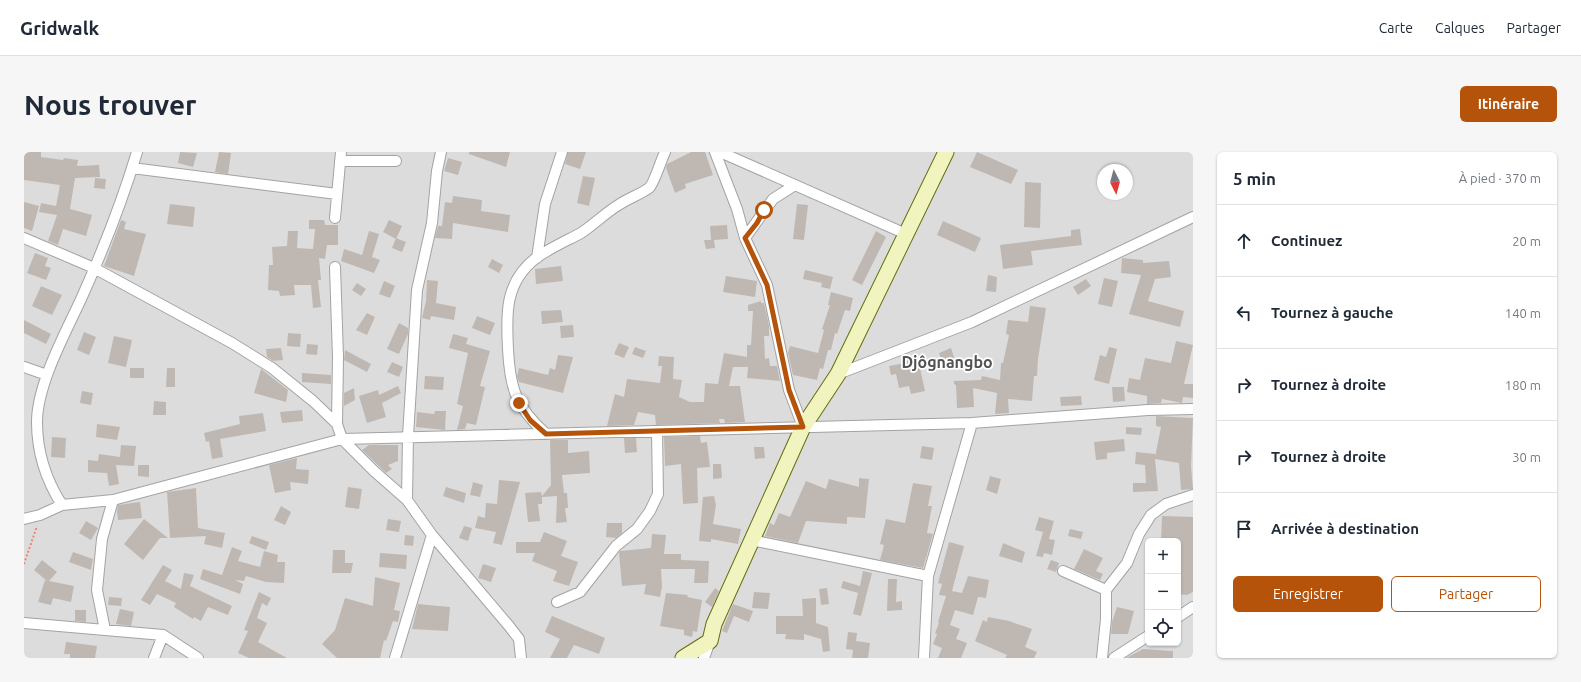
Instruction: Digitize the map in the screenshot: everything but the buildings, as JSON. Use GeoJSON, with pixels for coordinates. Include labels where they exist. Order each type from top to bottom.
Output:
{"type":"FeatureCollection","features":[{"type":"Feature","properties":{"kind":"street"},"geometry":{"type":"LineString","coordinates":[[62,505],[50,486],[40,453],[37,422],[40,398],[47,375],[94,268],[137,152]]}},
{"type":"Feature","properties":{"kind":"street"},"geometry":{"type":"LineString","coordinates":[[407,500],[408,436],[417,290],[432,223],[436,171],[440,152]]}},
{"type":"Feature","properties":{"kind":"street"},"geometry":{"type":"LineString","coordinates":[[537,258],[545,204],[562,152]]}},
{"type":"Feature","properties":{"kind":"street"},"geometry":{"type":"LineString","coordinates":[[546,434],[530,420],[519,403],[513,387],[507,334],[509,296],[515,282],[527,266],[537,258],[582,232],[611,209],[650,187],[665,152]]}},
{"type":"Feature","properties":{"kind":"street"},"geometry":{"type":"LineString","coordinates":[[715,152],[737,209],[745,238],[767,285],[789,390],[803,427]]}},
{"type":"Feature","properties":{"kind":"street"},"geometry":{"type":"LineString","coordinates":[[720,152],[906,234]]}},
{"type":"Feature","properties":{"kind":"street"},"geometry":{"type":"LineString","coordinates":[[704,658],[714,624],[803,427],[838,374],[945,153]]}},
{"type":"Feature","properties":{"kind":"street"},"geometry":{"type":"LineString","coordinates":[[335,218],[340,157],[396,161]]}},
{"type":"Feature","properties":{"kind":"street"},"geometry":{"type":"LineString","coordinates":[[132,168],[337,194]]}},
{"type":"Feature","properties":{"kind":"street"},"geometry":{"type":"LineString","coordinates":[[745,238],[773,199],[795,185]]}},
{"type":"Feature","properties":{"kind":"street"},"geometry":{"type":"LineString","coordinates":[[838,374],[972,322],[1193,218]]}},
{"type":"Feature","properties":{"kind":"street"},"geometry":{"type":"LineString","coordinates":[[24,238],[94,268],[232,343],[272,368],[313,401],[337,424]]}},
{"type":"Feature","properties":{"kind":"street"},"geometry":{"type":"LineString","coordinates":[[335,267],[338,357],[337,424],[342,438],[374,471],[407,500],[432,535],[519,639],[521,658]]}},
{"type":"Feature","properties":{"kind":"street"},"geometry":{"type":"LineString","coordinates":[[24,367],[47,375]]}},
{"type":"Feature","properties":{"kind":"street"},"geometry":{"type":"LineString","coordinates":[[24,519],[40,515],[62,505],[113,500],[342,438],[656,432],[972,423],[1148,410],[1193,409]]}},
{"type":"Feature","properties":{"kind":"street"},"geometry":{"type":"LineString","coordinates":[[924,658],[928,576],[972,423]]}},
{"type":"Feature","properties":{"kind":"street"},"geometry":{"type":"LineString","coordinates":[[557,602],[580,592],[616,546],[637,529],[650,511],[658,494],[656,432]]}},
{"type":"Feature","properties":{"kind":"street"},"geometry":{"type":"LineString","coordinates":[[1102,658],[1106,619],[1106,590],[1126,563],[1139,534],[1151,515],[1166,504],[1193,495]]}},
{"type":"Feature","properties":{"kind":"street"},"geometry":{"type":"LineString","coordinates":[[105,630],[97,590],[102,539],[113,500]]}},
{"type":"Feature","properties":{"kind":"street"},"geometry":{"type":"LineString","coordinates":[[395,658],[432,535]]}},
{"type":"Feature","properties":{"kind":"street"},"geometry":{"type":"LineString","coordinates":[[751,540],[928,576]]}},
{"type":"Feature","properties":{"kind":"street"},"geometry":{"type":"LineString","coordinates":[[1063,572],[1106,590]]}},
{"type":"Feature","properties":{"kind":"street"},"geometry":{"type":"LineString","coordinates":[[1181,615],[1193,607]]}},
{"type":"Feature","properties":{"kind":"street"},"geometry":{"type":"LineString","coordinates":[[24,623],[163,635],[198,658]]}},
{"type":"Feature","properties":{"kind":"street"},"geometry":{"type":"LineString","coordinates":[[154,658],[163,635]]}},
{"type":"Feature","properties":{"kind":"street"},"geometry":{"type":"LineString","coordinates":[[1114,658],[1145,638]]}},
{"type":"Feature","properties":{"kind":"street"},"geometry":{"type":"LineString","coordinates":[[683,658],[710,640]]}},
{"type":"Feature","properties":{"kind":"path"},"geometry":{"type":"LineString","coordinates":[[24,564],[40,515]]}},
{"type":"Feature","properties":{"kind":"shaded area"},"geometry":{"type":"Polygon","coordinates":[[[24,152],[1193,152],[1193,658],[24,658],[24,152]]]}},
{"type":"Feature","properties":{"kind":"district","name":"Djôgnangbo"},"geometry":{"type":"Point","coordinates":[947,362]}},
{"type":"Feature","properties":{"kind":"route"},"geometry":{"type":"LineString","coordinates":[[519,403],[530,420],[546,434],[803,427],[789,390],[767,285],[754,254],[745,238],[757,223],[764,210]]}}]}
